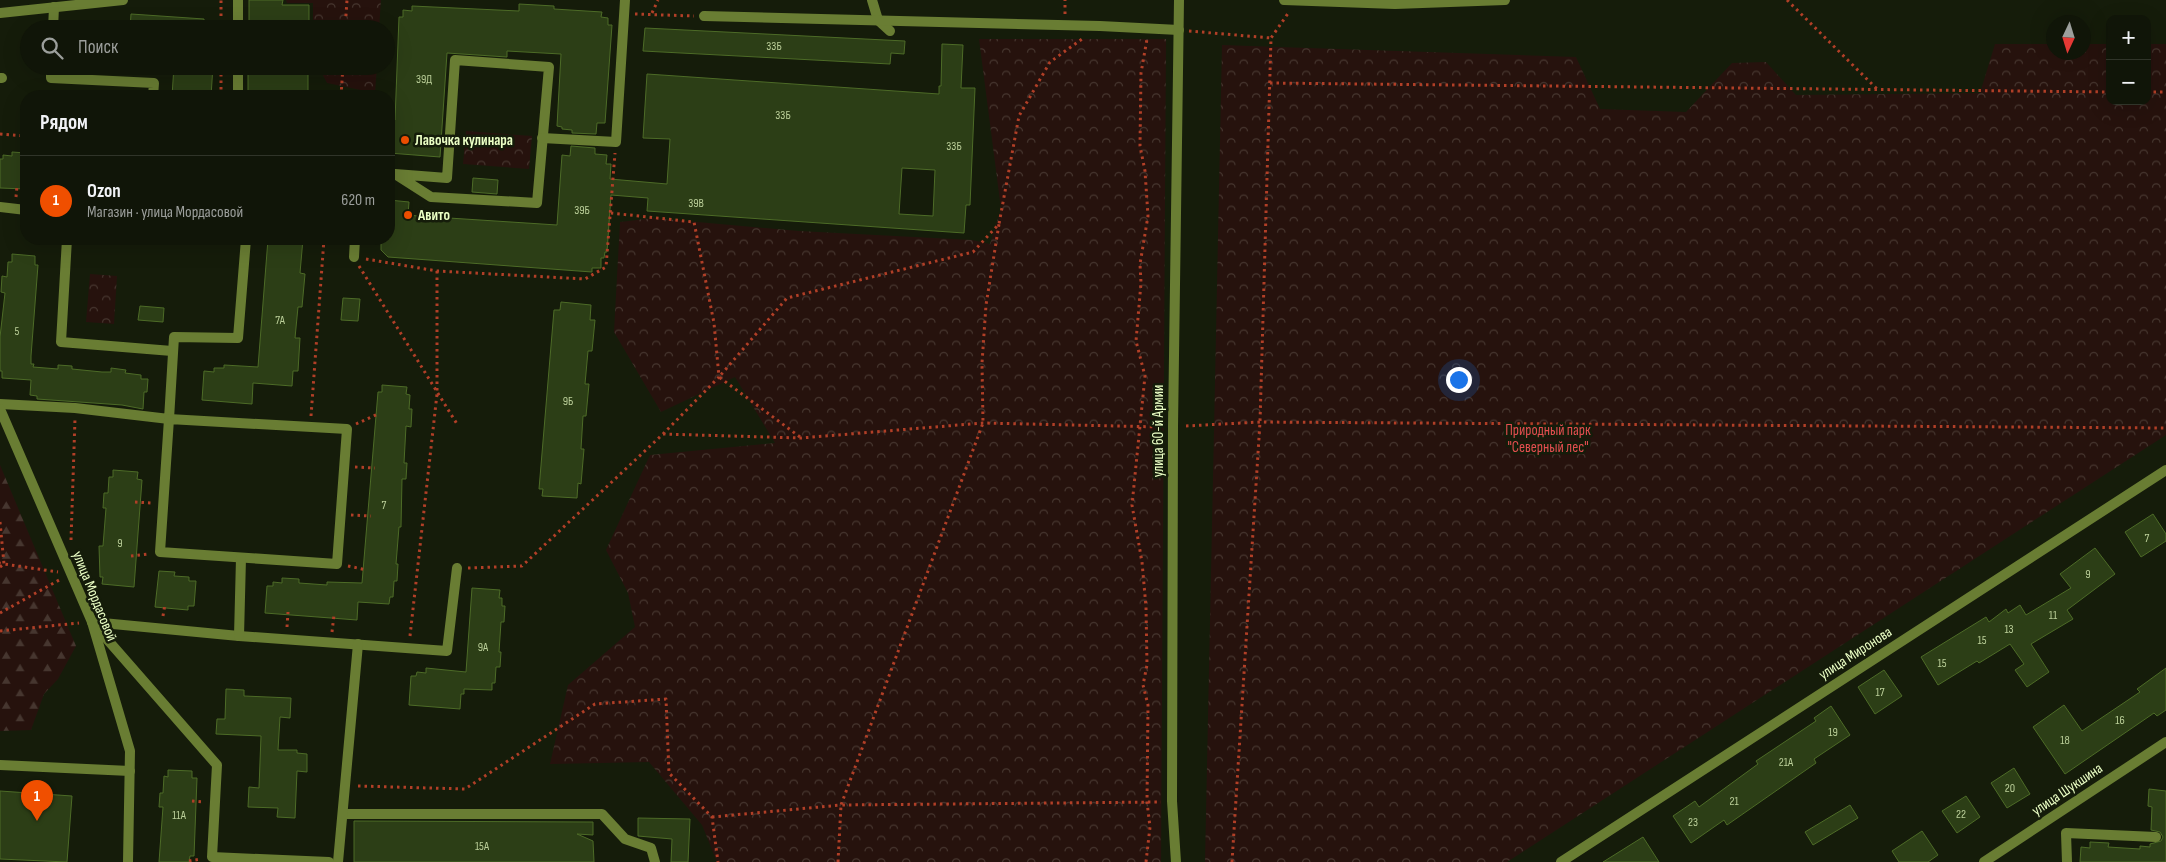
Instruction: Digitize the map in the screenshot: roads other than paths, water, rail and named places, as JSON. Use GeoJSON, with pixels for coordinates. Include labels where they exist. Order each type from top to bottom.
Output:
{"type":"FeatureCollection","features":[{"type":"Feature","properties":{"kind":"street"},"geometry":{"type":"LineString","coordinates":[[0,14],[77,3],[123,0]]}},
{"type":"Feature","properties":{"kind":"street"},"geometry":{"type":"LineString","coordinates":[[238,0],[238,20]]}},
{"type":"Feature","properties":{"kind":"street"},"geometry":{"type":"LineString","coordinates":[[542,138],[616,142],[625,0]]}},
{"type":"Feature","properties":{"kind":"street"},"geometry":{"type":"LineString","coordinates":[[872,0],[878,20],[890,31]]}},
{"type":"Feature","properties":{"kind":"street","name":"улица 60-й Армии"},"geometry":{"type":"LineString","coordinates":[[1176,862],[1172,801],[1173,427],[1179,0]]}},
{"type":"Feature","properties":{"kind":"street"},"geometry":{"type":"LineString","coordinates":[[1284,0],[1395,2],[1505,0]]}},
{"type":"Feature","properties":{"kind":"street"},"geometry":{"type":"LineString","coordinates":[[53,20],[54,7]]}},
{"type":"Feature","properties":{"kind":"street"},"geometry":{"type":"LineString","coordinates":[[704,16],[1100,26],[1179,30]]}},
{"type":"Feature","properties":{"kind":"street"},"geometry":{"type":"LineString","coordinates":[[395,173],[447,178],[455,60],[548,67],[537,203],[431,197],[395,175]]}},
{"type":"Feature","properties":{"kind":"street"},"geometry":{"type":"LineString","coordinates":[[51,75],[51,78],[154,83],[153,90]]}},
{"type":"Feature","properties":{"kind":"street"},"geometry":{"type":"LineString","coordinates":[[238,75],[238,90]]}},
{"type":"Feature","properties":{"kind":"street"},"geometry":{"type":"LineString","coordinates":[[0,207],[20,209]]}},
{"type":"Feature","properties":{"kind":"street"},"geometry":{"type":"LineString","coordinates":[[67,245],[61,342],[172,351]]}},
{"type":"Feature","properties":{"kind":"street"},"geometry":{"type":"LineString","coordinates":[[0,404],[75,408],[169,419],[346,429],[337,564],[160,552],[169,419],[172,351],[174,337],[238,338],[246,245]]}},
{"type":"Feature","properties":{"kind":"street"},"geometry":{"type":"LineString","coordinates":[[354,257],[355,245]]}},
{"type":"Feature","properties":{"kind":"street","name":"улица Мордасовой"},"geometry":{"type":"LineString","coordinates":[[0,409],[92,622],[130,751],[128,862]]}},
{"type":"Feature","properties":{"kind":"street","name":"улица Миронова"},"geometry":{"type":"LineString","coordinates":[[1561,862],[2166,470]]}},
{"type":"Feature","properties":{"kind":"street"},"geometry":{"type":"LineString","coordinates":[[239,636],[241,558]]}},
{"type":"Feature","properties":{"kind":"street"},"geometry":{"type":"LineString","coordinates":[[92,622],[239,636],[447,651],[457,568]]}},
{"type":"Feature","properties":{"kind":"street"},"geometry":{"type":"LineString","coordinates":[[92,622],[218,764],[212,856],[329,862]]}},
{"type":"Feature","properties":{"kind":"street"},"geometry":{"type":"LineString","coordinates":[[338,862],[358,644]]}},
{"type":"Feature","properties":{"kind":"street","name":"улица Шукшина"},"geometry":{"type":"LineString","coordinates":[[1984,862],[2166,742]]}},
{"type":"Feature","properties":{"kind":"street"},"geometry":{"type":"LineString","coordinates":[[0,764],[130,770]]}},
{"type":"Feature","properties":{"kind":"street"},"geometry":{"type":"LineString","coordinates":[[343,814],[602,814],[625,839],[651,848],[655,862]]}},
{"type":"Feature","properties":{"kind":"street"},"geometry":{"type":"LineString","coordinates":[[2067,862],[2066,834],[2156,837]]}},
{"type":"Feature","properties":{"kind":"place","name":"Лавочка кулинара"},"geometry":{"type":"Point","coordinates":[405,140]}},
{"type":"Feature","properties":{"kind":"place","name":"Авито"},"geometry":{"type":"Point","coordinates":[408,215]}},
{"type":"Feature","properties":{"kind":"place","name":"Ozon"},"geometry":{"type":"Point","coordinates":[37,821]}},
{"type":"Feature","properties":{"kind":"park label","name":"Природный парк \"Северный лес\""},"geometry":{"type":"Point","coordinates":[1548,438]}}]}
